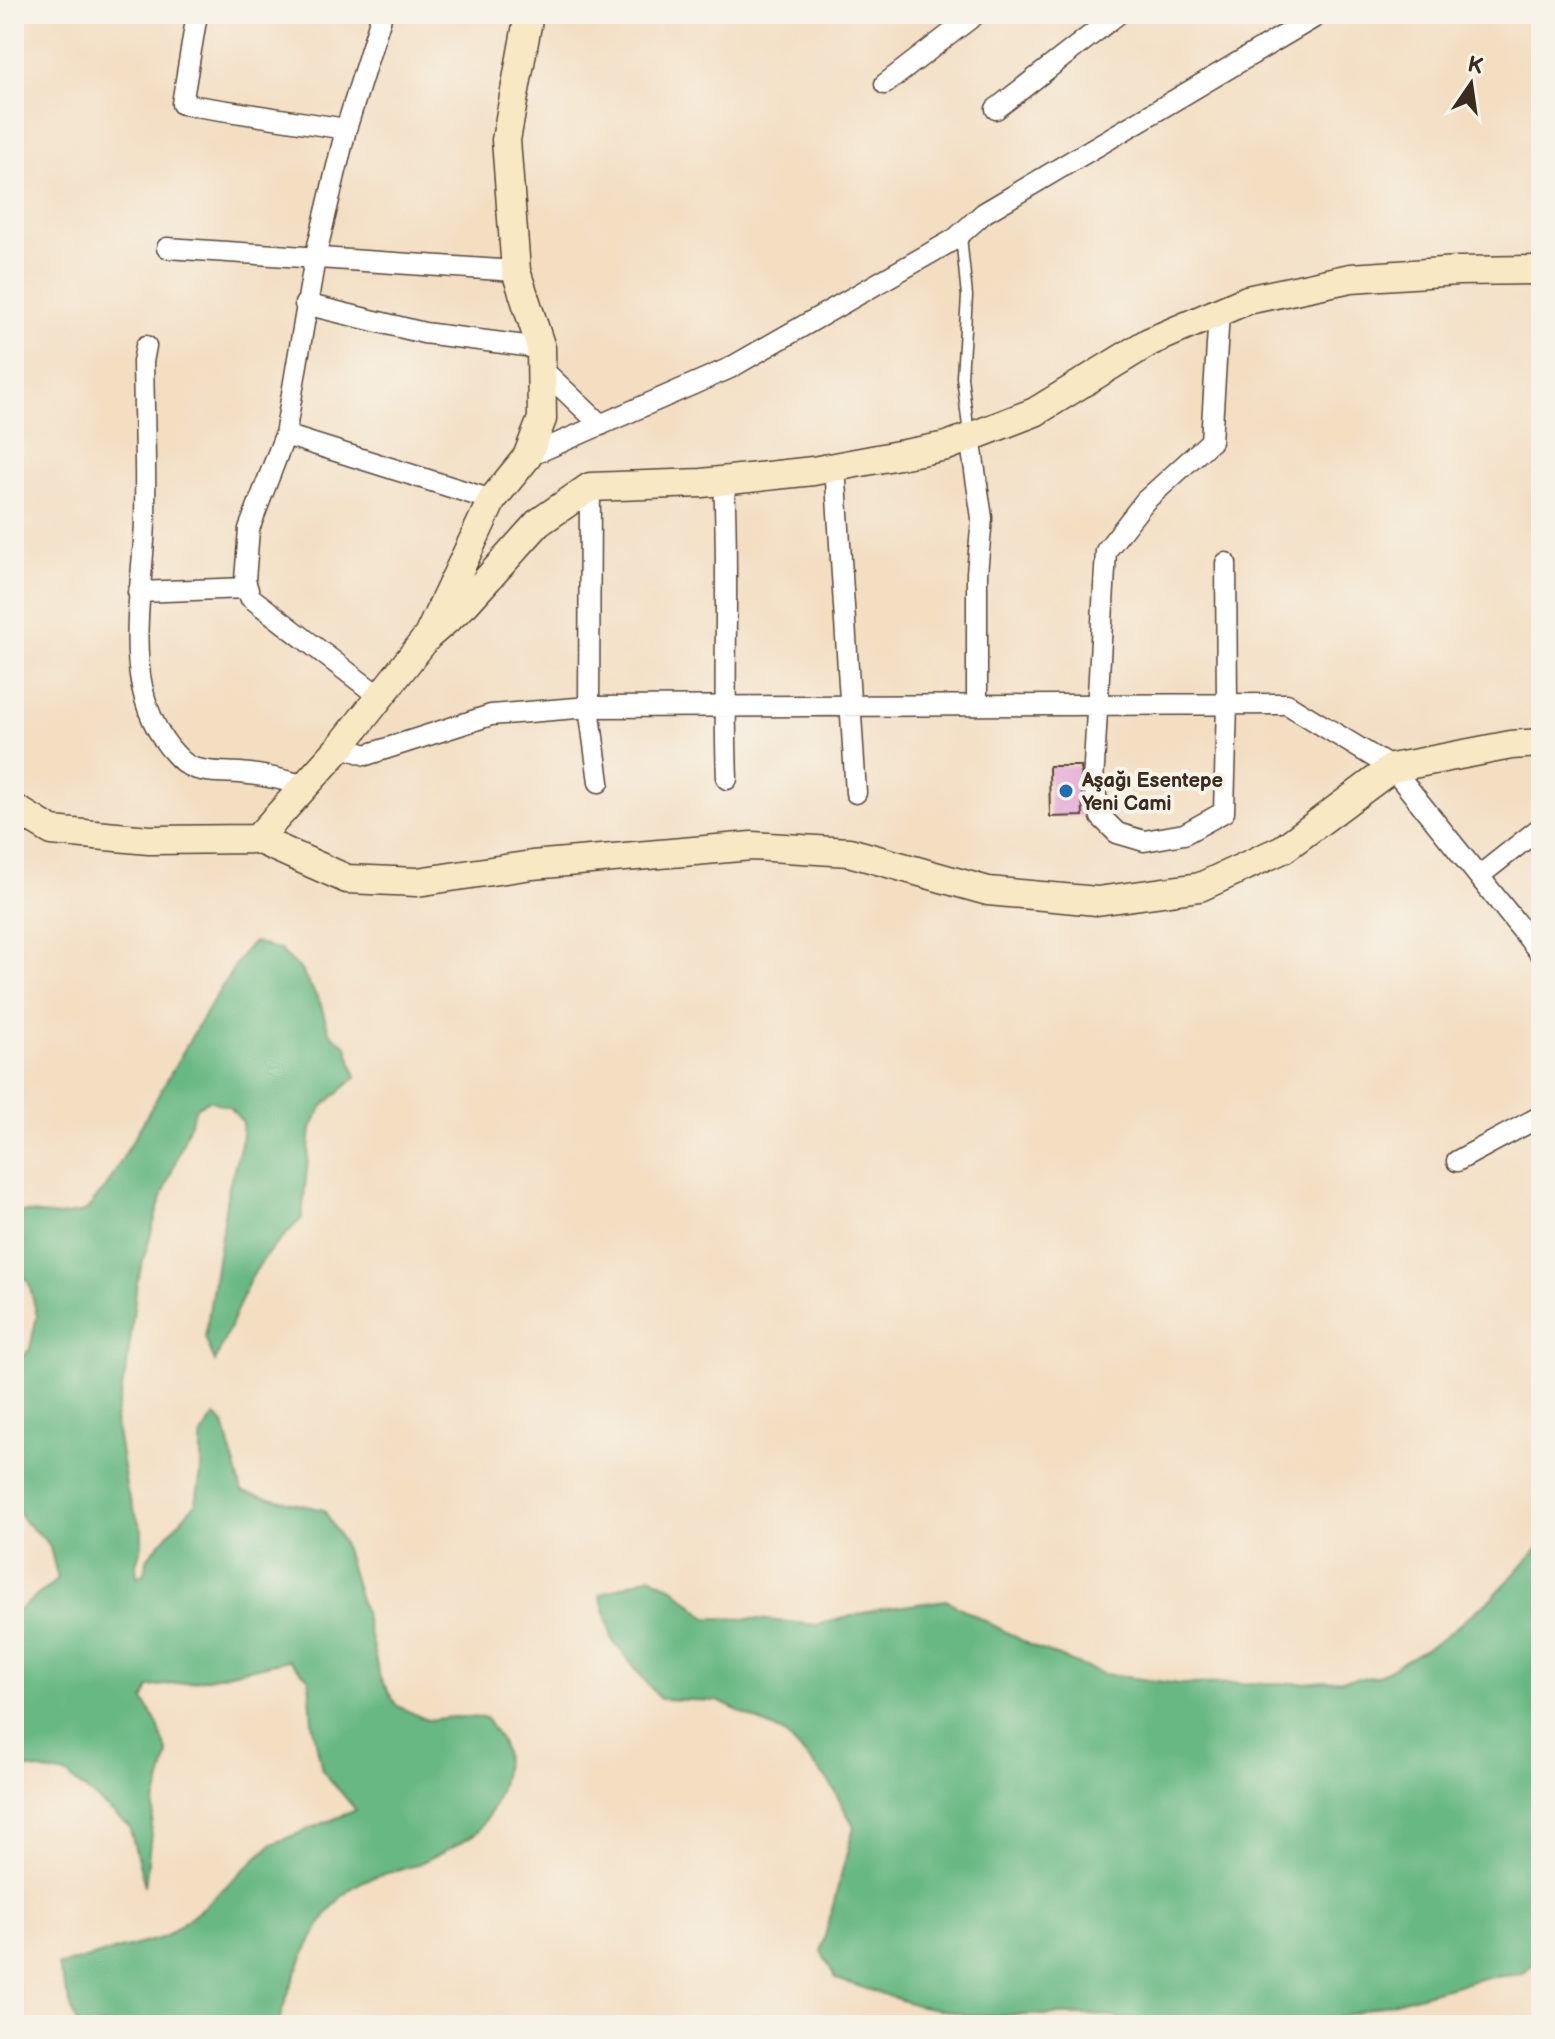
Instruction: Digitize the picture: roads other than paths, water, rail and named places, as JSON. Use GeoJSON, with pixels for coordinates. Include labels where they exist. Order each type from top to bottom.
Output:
{"type":"FeatureCollection","features":[{"type":"Feature","properties":{"kind":"street"},"geometry":{"type":"LineString","coordinates":[[197,14],[182,104],[346,129]]}},
{"type":"Feature","properties":{"kind":"street"},"geometry":{"type":"LineString","coordinates":[[380,697],[250,597],[245,560],[249,529],[285,435],[315,258],[346,129],[382,14]]}},
{"type":"Feature","properties":{"kind":"street"},"geometry":{"type":"LineString","coordinates":[[428,636],[492,500],[527,457],[542,419],[541,358],[516,271],[506,140],[529,14]]}},
{"type":"Feature","properties":{"kind":"street"},"geometry":{"type":"LineString","coordinates":[[885,84],[976,14]]}},
{"type":"Feature","properties":{"kind":"street"},"geometry":{"type":"LineString","coordinates":[[996,109],[1118,14]]}},
{"type":"Feature","properties":{"kind":"street"},"geometry":{"type":"LineString","coordinates":[[527,457],[730,368],[961,234],[984,213],[1315,17]]}},
{"type":"Feature","properties":{"kind":"street"},"geometry":{"type":"LineString","coordinates":[[167,248],[516,271]]}},
{"type":"Feature","properties":{"kind":"street"},"geometry":{"type":"LineString","coordinates":[[257,839],[341,746],[428,636],[465,604],[538,523],[590,487],[724,480],[835,466],[947,446],[1035,412],[1149,342],[1247,300],[1351,278],[1458,271],[1541,270]]}},
{"type":"Feature","properties":{"kind":"street"},"geometry":{"type":"LineString","coordinates":[[305,304],[541,358],[601,425]]}},
{"type":"Feature","properties":{"kind":"street"},"geometry":{"type":"LineString","coordinates":[[1219,313],[1211,441],[1145,501],[1106,551],[1093,783],[1101,817],[1117,833],[1144,841],[1184,834],[1224,812],[1226,563]]}},
{"type":"Feature","properties":{"kind":"street"},"geometry":{"type":"LineString","coordinates":[[146,346],[143,362],[145,525],[137,637],[143,684],[161,737],[190,767],[278,778],[305,786]]}},
{"type":"Feature","properties":{"kind":"street"},"geometry":{"type":"LineString","coordinates":[[285,435],[492,500]]}},
{"type":"Feature","properties":{"kind":"street"},"geometry":{"type":"LineString","coordinates":[[970,437],[982,518],[977,573],[977,705]]}},
{"type":"Feature","properties":{"kind":"street"},"geometry":{"type":"LineString","coordinates":[[835,466],[856,793]]}},
{"type":"Feature","properties":{"kind":"street"},"geometry":{"type":"LineString","coordinates":[[724,480],[727,779]]}},
{"type":"Feature","properties":{"kind":"street"},"geometry":{"type":"LineString","coordinates":[[590,487],[589,707],[599,782]]}},
{"type":"Feature","properties":{"kind":"street"},"geometry":{"type":"LineString","coordinates":[[138,592],[247,588]]}},
{"type":"Feature","properties":{"kind":"street"},"geometry":{"type":"LineString","coordinates":[[341,746],[366,755],[491,715],[589,707],[1287,704],[1392,768],[1541,954]]}},
{"type":"Feature","properties":{"kind":"street"},"geometry":{"type":"LineString","coordinates":[[14,808],[52,831],[149,840],[257,839],[347,879],[417,882],[532,865],[752,846],[849,852],[988,891],[1097,901],[1200,887],[1283,849],[1392,768],[1511,745],[1541,743]]}},
{"type":"Feature","properties":{"kind":"street"},"geometry":{"type":"LineString","coordinates":[[1479,876],[1541,827]]}},
{"type":"Feature","properties":{"kind":"street"},"geometry":{"type":"LineString","coordinates":[[1457,1161],[1541,1116]]}},
{"type":"Feature","properties":{"kind":"lane"},"geometry":{"type":"LineString","coordinates":[[961,234],[967,296],[962,377],[970,437]]}},
{"type":"Feature","properties":{"kind":"place","name":"Aşağı Esentepe Yeni Cami"},"geometry":{"type":"Point","coordinates":[1066,791]}}]}
